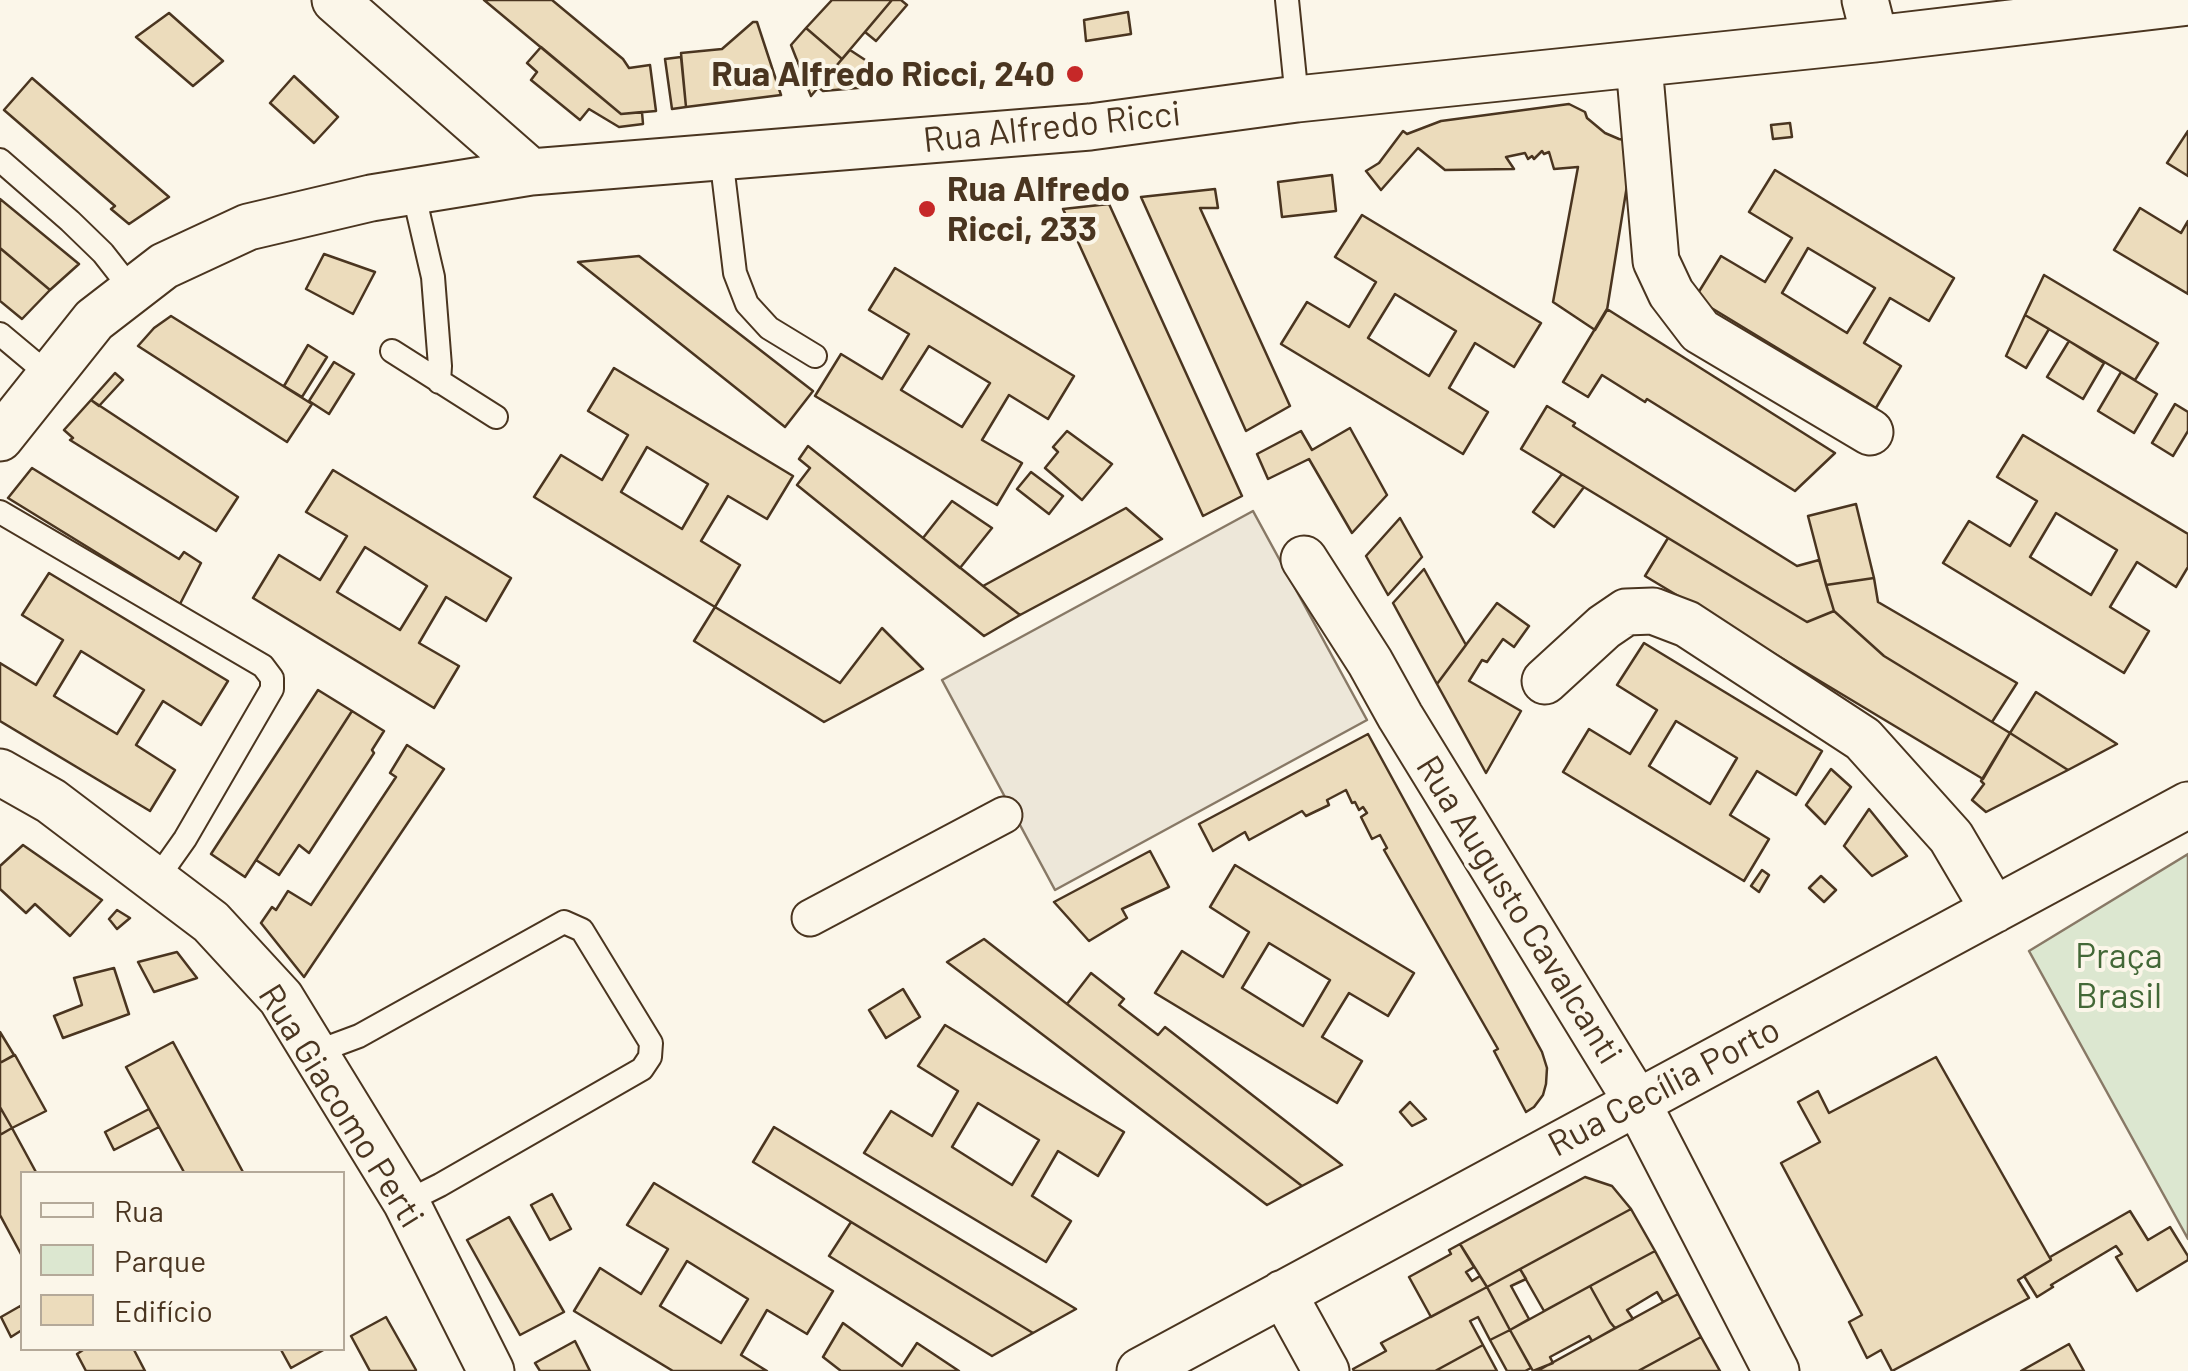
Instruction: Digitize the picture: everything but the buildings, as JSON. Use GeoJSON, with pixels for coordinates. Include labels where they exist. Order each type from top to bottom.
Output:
{"type":"FeatureCollection","features":[{"type":"Feature","properties":{"kind":"street"},"geometry":{"type":"LineString","coordinates":[[335,0],[531,172]]}},
{"type":"Feature","properties":{"kind":"street","name":"Rua Alfredo Ricci"},"geometry":{"type":"LineString","coordinates":[[0,438],[94,320],[164,266],[248,227],[372,198],[531,172],[1090,128],[1297,99],[1640,64],[1870,19],[2188,2]]}},
{"type":"Feature","properties":{"kind":"street"},"geometry":{"type":"LineString","coordinates":[[1640,64],[1656,261],[1670,292],[1700,330],[1870,432]]}},
{"type":"Feature","properties":{"kind":"street","name":"Rua Augusto Cavalcanti"},"geometry":{"type":"LineString","coordinates":[[1304,559],[1637,1102],[1776,1371]]}},
{"type":"Feature","properties":{"kind":"street"},"geometry":{"type":"LineString","coordinates":[[1545,681],[1604,626],[1626,612],[1653,610],[1686,624],[1863,740],[1951,837],[1994,910]]}},
{"type":"Feature","properties":{"kind":"street","name":"Rua Giacomo Perti"},"geometry":{"type":"LineString","coordinates":[[0,772],[51,801],[211,922],[281,998],[406,1202],[491,1371]]}},
{"type":"Feature","properties":{"kind":"street","name":"Rua Cecília Porto"},"geometry":{"type":"LineString","coordinates":[[1140,1371],[2188,806]]}},
{"type":"Feature","properties":{"kind":"street"},"geometry":{"type":"LineString","coordinates":[[810,918],[1004,815]]}},
{"type":"Feature","properties":{"kind":"street"},"geometry":{"type":"LineString","coordinates":[[1284,1292],[1326,1371]]}},
{"type":"Feature","properties":{"kind":"lane"},"geometry":{"type":"LineString","coordinates":[[1287,0],[1297,99]]}},
{"type":"Feature","properties":{"kind":"lane"},"geometry":{"type":"LineString","coordinates":[[721,156],[735,273],[747,304],[769,328],[814,356]]}},
{"type":"Feature","properties":{"kind":"lane"},"geometry":{"type":"LineString","coordinates":[[0,160],[103,253],[132,290]]}},
{"type":"Feature","properties":{"kind":"lane"},"geometry":{"type":"LineString","coordinates":[[413,191],[434,277],[439,382]]}},
{"type":"Feature","properties":{"kind":"lane"},"geometry":{"type":"LineString","coordinates":[[0,334],[49,375]]}},
{"type":"Feature","properties":{"kind":"lane"},"geometry":{"type":"LineString","coordinates":[[392,351],[496,417]]}},
{"type":"Feature","properties":{"kind":"lane"},"geometry":{"type":"LineString","coordinates":[[0,512],[263,666],[272,678],[272,690],[185,839],[156,880]]}},
{"type":"Feature","properties":{"kind":"lane"},"geometry":{"type":"LineString","coordinates":[[316,1052],[359,1036],[564,922],[582,930],[642,1027],[651,1044],[650,1058],[642,1069],[406,1202]]}},
{"type":"Feature","properties":{"kind":"green space","name":"Praça Brasil"},"geometry":{"type":"Polygon","coordinates":[[[2188,854],[2188,1239],[2029,951],[2188,854]]]}},
{"type":"Feature","properties":{"kind":"shaded area"},"geometry":{"type":"Polygon","coordinates":[[[1253,511],[1367,720],[1055,890],[942,680],[1253,511]]]}},
{"type":"Feature","properties":{"kind":"place","name":"Rua Alfredo Ricci, 240"},"geometry":{"type":"Point","coordinates":[1075,74]}},
{"type":"Feature","properties":{"kind":"place","name":"Rua Alfredo Ricci, 233"},"geometry":{"type":"Point","coordinates":[927,209]}}]}
